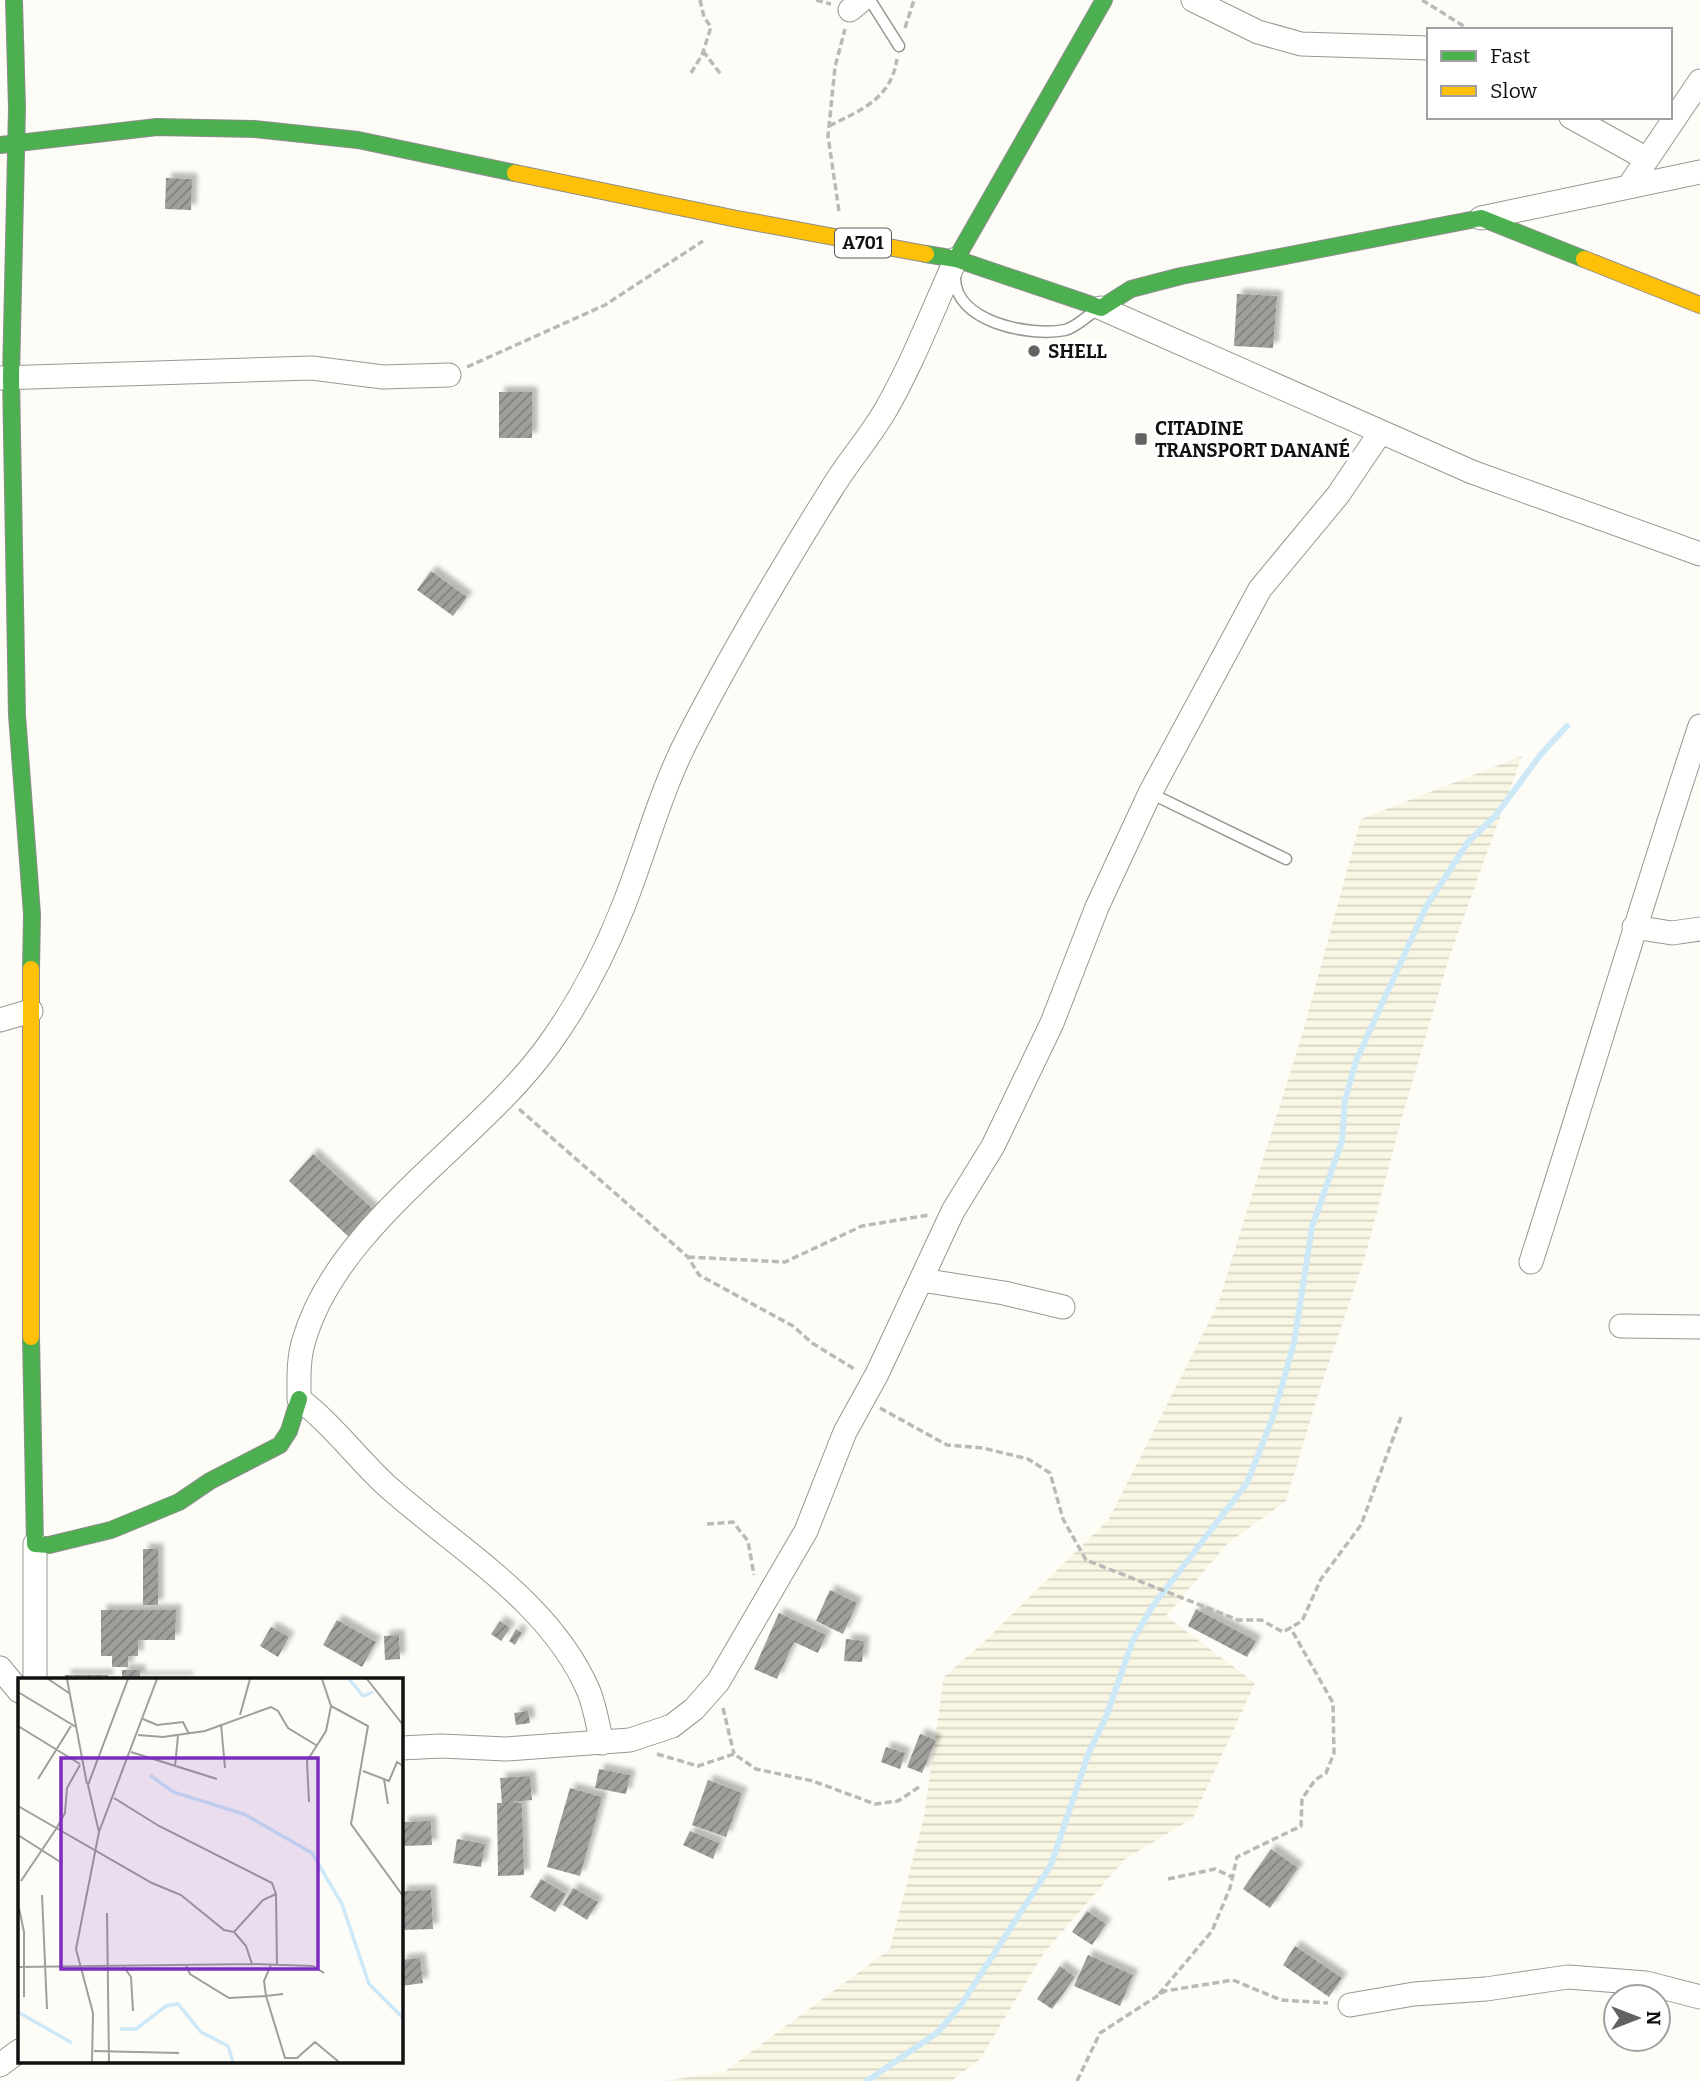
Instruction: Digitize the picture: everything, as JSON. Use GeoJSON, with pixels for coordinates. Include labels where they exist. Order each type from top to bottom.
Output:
{"type":"FeatureCollection","features":[{"type":"Feature","properties":{"kind":"street"},"geometry":{"type":"LineString","coordinates":[[14,0],[17,108],[7,143],[7,513],[17,715],[32,914],[29,1229],[35,1544],[34,1678]]}},
{"type":"Feature","properties":{"kind":"street"},"geometry":{"type":"LineString","coordinates":[[35,1544],[49,1545],[111,1530],[179,1502],[210,1481],[280,1445],[289,1431],[299,1399],[298,1368],[302,1343],[327,1286],[361,1242],[459,1137],[504,1097],[549,1045],[592,976],[622,910],[658,807],[689,736],[833,485],[885,410],[956,259],[1104,0]]}},
{"type":"Feature","properties":{"kind":"street"},"geometry":{"type":"LineString","coordinates":[[1194,0],[1258,32],[1301,44],[1427,48]]}},
{"type":"Feature","properties":{"kind":"street"},"geometry":{"type":"LineString","coordinates":[[1629,186],[1700,81]]}},
{"type":"Feature","properties":{"kind":"street"},"geometry":{"type":"LineString","coordinates":[[1575,119],[1647,159]]}},
{"type":"Feature","properties":{"kind":"street","name":"A701"},"geometry":{"type":"LineString","coordinates":[[7,143],[157,127],[280,132],[358,140],[737,219],[956,259],[1101,308]]}},
{"type":"Feature","properties":{"kind":"street"},"geometry":{"type":"LineString","coordinates":[[1101,308],[1131,289],[1181,276],[1700,172]]}},
{"type":"Feature","properties":{"kind":"street"},"geometry":{"type":"LineString","coordinates":[[1481,218],[1700,305]]}},
{"type":"Feature","properties":{"kind":"street"},"geometry":{"type":"LineString","coordinates":[[1101,308],[1472,472],[1700,554]]}},
{"type":"Feature","properties":{"kind":"street"},"geometry":{"type":"LineString","coordinates":[[6,378],[312,368],[383,377],[449,375]]}},
{"type":"Feature","properties":{"kind":"street"},"geometry":{"type":"LineString","coordinates":[[402,1748],[441,1746],[506,1749],[630,1740],[673,1726],[694,1709],[718,1682],[806,1531],[845,1432],[953,1210],[993,1146],[1052,1023],[1097,907],[1150,793],[1260,589],[1338,495],[1380,433]]}},
{"type":"Feature","properties":{"kind":"street"},"geometry":{"type":"LineString","coordinates":[[1531,1262],[1634,927],[1700,726]]}},
{"type":"Feature","properties":{"kind":"street"},"geometry":{"type":"LineString","coordinates":[[1634,927],[1672,933],[1700,929]]}},
{"type":"Feature","properties":{"kind":"street"},"geometry":{"type":"LineString","coordinates":[[0,1020],[31,1011]]}},
{"type":"Feature","properties":{"kind":"street"},"geometry":{"type":"LineString","coordinates":[[921,1280],[1004,1293],[1063,1307]]}},
{"type":"Feature","properties":{"kind":"street"},"geometry":{"type":"LineString","coordinates":[[1620,1326],[1700,1326]]}},
{"type":"Feature","properties":{"kind":"street"},"geometry":{"type":"LineString","coordinates":[[299,1399],[319,1414],[385,1484],[524,1601],[569,1654],[589,1693],[602,1743]]}},
{"type":"Feature","properties":{"kind":"street"},"geometry":{"type":"LineString","coordinates":[[0,1668],[18,1690]]}},
{"type":"Feature","properties":{"kind":"street"},"geometry":{"type":"LineString","coordinates":[[1350,2005],[1414,1994],[1486,1989],[1568,1977],[1646,1983],[1700,1997]]}},
{"type":"Feature","properties":{"kind":"street"},"geometry":{"type":"LineString","coordinates":[[0,2065],[18,2052]]}},
{"type":"Feature","properties":{"kind":"lane"},"geometry":{"type":"LineString","coordinates":[[860,3],[899,46]]}},
{"type":"Feature","properties":{"kind":"lane"},"geometry":{"type":"LineString","coordinates":[[956,259],[955,285],[971,308],[992,322],[1014,330],[1068,330],[1101,308]]}},
{"type":"Feature","properties":{"kind":"lane"},"geometry":{"type":"LineString","coordinates":[[1150,793],[1286,859]]}},
{"type":"Feature","properties":{"kind":"path"},"geometry":{"type":"LineString","coordinates":[[691,73],[703,51],[711,27],[704,17],[700,0]]}},
{"type":"Feature","properties":{"kind":"path"},"geometry":{"type":"LineString","coordinates":[[829,127],[876,102],[896,69],[899,46],[914,0]]}},
{"type":"Feature","properties":{"kind":"path"},"geometry":{"type":"LineString","coordinates":[[1422,0],[1466,28]]}},
{"type":"Feature","properties":{"kind":"path"},"geometry":{"type":"LineString","coordinates":[[843,239],[829,127],[835,67],[860,3]]}},
{"type":"Feature","properties":{"kind":"path"},"geometry":{"type":"LineString","coordinates":[[703,51],[722,76]]}},
{"type":"Feature","properties":{"kind":"path"},"geometry":{"type":"LineString","coordinates":[[449,375],[605,305],[737,219]]}},
{"type":"Feature","properties":{"kind":"path"},"geometry":{"type":"LineString","coordinates":[[504,1097],[688,1257],[699,1275],[793,1326],[868,1389],[947,1445],[983,1448],[1028,1460],[1050,1473],[1063,1519],[1086,1560],[1238,1620],[1261,1619],[1283,1632],[1302,1620],[1321,1579],[1361,1525],[1401,1417]]}},
{"type":"Feature","properties":{"kind":"path"},"geometry":{"type":"LineString","coordinates":[[688,1257],[785,1262],[862,1226],[953,1210]]}},
{"type":"Feature","properties":{"kind":"path"},"geometry":{"type":"LineString","coordinates":[[706,1524],[733,1522],[748,1541],[757,1589],[763,1602]]}},
{"type":"Feature","properties":{"kind":"path"},"geometry":{"type":"LineString","coordinates":[[1077,2081],[1100,2033],[1159,1994],[1212,1931],[1237,1857],[1301,1826],[1303,1800],[1315,1780],[1325,1773],[1334,1754],[1334,1703],[1290,1627]]}},
{"type":"Feature","properties":{"kind":"path"},"geometry":{"type":"LineString","coordinates":[[718,1682],[734,1754],[756,1769],[813,1781],[875,1804],[898,1801],[919,1787]]}},
{"type":"Feature","properties":{"kind":"path"},"geometry":{"type":"LineString","coordinates":[[630,1740],[668,1760],[698,1766],[734,1754]]}},
{"type":"Feature","properties":{"kind":"path"},"geometry":{"type":"LineString","coordinates":[[1168,1879],[1215,1870],[1232,1877]]}},
{"type":"Feature","properties":{"kind":"path"},"geometry":{"type":"LineString","coordinates":[[1159,1994],[1233,1980],[1282,2000],[1350,2005]]}},
{"type":"Feature","properties":{"kind":"shaded area"},"geometry":{"type":"Polygon","coordinates":[[[1522,756],[1449,958],[1403,1113],[1365,1257],[1317,1398],[1286,1501],[1227,1544],[1166,1616],[1255,1683],[1193,1818],[1125,1859],[1044,1953],[980,2059],[951,2081],[664,2081],[724,2072],[890,1949],[924,1816],[944,1677],[985,1641],[1109,1519],[1218,1304],[1304,1028],[1361,819],[1522,756]]]}},
{"type":"Feature","properties":{"kind":"building"},"geometry":{"type":"Polygon","coordinates":[[[166,178],[192,179],[191,210],[165,209],[166,178]]]}},
{"type":"Feature","properties":{"kind":"building"},"geometry":{"type":"Polygon","coordinates":[[[1237,294],[1277,296],[1273,348],[1234,346],[1237,294]]]}},
{"type":"Feature","properties":{"kind":"building"},"geometry":{"type":"Polygon","coordinates":[[[499,392],[532,392],[532,438],[499,438],[499,392]]]}},
{"type":"Feature","properties":{"kind":"building"},"geometry":{"type":"Polygon","coordinates":[[[431,571],[467,597],[453,616],[417,590],[431,571]]]}},
{"type":"Feature","properties":{"kind":"building"},"geometry":{"type":"Polygon","coordinates":[[[313,1154],[376,1212],[351,1239],[289,1181],[313,1154]]]}},
{"type":"Feature","properties":{"kind":"building"},"geometry":{"type":"Polygon","coordinates":[[[143,1549],[158,1549],[158,1605],[143,1605],[143,1549]]]}},
{"type":"Feature","properties":{"kind":"building"},"geometry":{"type":"Polygon","coordinates":[[[830,1590],[857,1603],[843,1634],[816,1621],[830,1590]]]}},
{"type":"Feature","properties":{"kind":"building"},"geometry":{"type":"Polygon","coordinates":[[[1196,1609],[1256,1641],[1247,1657],[1188,1626],[1196,1609]]]}},
{"type":"Feature","properties":{"kind":"building"},"geometry":{"type":"Polygon","coordinates":[[[101,1610],[176,1610],[175,1640],[138,1640],[138,1656],[128,1656],[128,1667],[112,1667],[112,1656],[101,1656],[101,1610]]]}},
{"type":"Feature","properties":{"kind":"building"},"geometry":{"type":"Polygon","coordinates":[[[779,1613],[826,1635],[818,1653],[794,1642],[777,1679],[754,1669],[779,1613]]]}},
{"type":"Feature","properties":{"kind":"building"},"geometry":{"type":"Polygon","coordinates":[[[337,1620],[376,1642],[362,1667],[323,1645],[337,1620]]]}},
{"type":"Feature","properties":{"kind":"building"},"geometry":{"type":"Polygon","coordinates":[[[500,1621],[510,1628],[501,1641],[491,1634],[500,1621]]]}},
{"type":"Feature","properties":{"kind":"building"},"geometry":{"type":"Polygon","coordinates":[[[271,1627],[289,1637],[278,1657],[260,1646],[271,1627]]]}},
{"type":"Feature","properties":{"kind":"building"},"geometry":{"type":"Polygon","coordinates":[[[516,1629],[522,1633],[515,1645],[509,1641],[516,1629]]]}},
{"type":"Feature","properties":{"kind":"building"},"geometry":{"type":"Polygon","coordinates":[[[399,1635],[400,1659],[385,1660],[384,1636],[399,1635]]]}},
{"type":"Feature","properties":{"kind":"building"},"geometry":{"type":"Polygon","coordinates":[[[846,1639],[864,1641],[862,1662],[844,1661],[846,1639]]]}},
{"type":"Feature","properties":{"kind":"building"},"geometry":{"type":"Polygon","coordinates":[[[122,1670],[140,1670],[140,1677],[188,1677],[188,1678],[122,1678],[122,1670]]]}},
{"type":"Feature","properties":{"kind":"building"},"geometry":{"type":"Polygon","coordinates":[[[65,1675],[108,1675],[108,1678],[65,1678],[65,1675]]]}},
{"type":"Feature","properties":{"kind":"building"},"geometry":{"type":"Polygon","coordinates":[[[528,1711],[530,1723],[516,1725],[514,1713],[528,1711]]]}},
{"type":"Feature","properties":{"kind":"building"},"geometry":{"type":"Polygon","coordinates":[[[920,1734],[936,1740],[922,1773],[907,1767],[920,1734]]]}},
{"type":"Feature","properties":{"kind":"building"},"geometry":{"type":"Polygon","coordinates":[[[886,1747],[905,1753],[900,1769],[881,1762],[886,1747]]]}},
{"type":"Feature","properties":{"kind":"building"},"geometry":{"type":"Polygon","coordinates":[[[599,1769],[630,1775],[626,1794],[595,1788],[599,1769]]]}},
{"type":"Feature","properties":{"kind":"building"},"geometry":{"type":"Polygon","coordinates":[[[530,1776],[532,1800],[511,1802],[522,1803],[524,1875],[498,1876],[497,1803],[502,1803],[500,1778],[530,1776]]]}},
{"type":"Feature","properties":{"kind":"building"},"geometry":{"type":"Polygon","coordinates":[[[708,1780],[742,1793],[726,1837],[692,1825],[708,1780]]]}},
{"type":"Feature","properties":{"kind":"building"},"geometry":{"type":"Polygon","coordinates":[[[570,1788],[602,1797],[580,1876],[547,1867],[570,1788]]]}},
{"type":"Feature","properties":{"kind":"building"},"geometry":{"type":"Polygon","coordinates":[[[431,1821],[432,1845],[403,1846],[403,1822],[431,1821]]]}},
{"type":"Feature","properties":{"kind":"building"},"geometry":{"type":"Polygon","coordinates":[[[690,1831],[719,1843],[713,1859],[683,1845],[690,1831]]]}},
{"type":"Feature","properties":{"kind":"building"},"geometry":{"type":"Polygon","coordinates":[[[457,1839],[485,1844],[481,1867],[453,1863],[457,1839]]]}},
{"type":"Feature","properties":{"kind":"building"},"geometry":{"type":"Polygon","coordinates":[[[1271,1849],[1298,1868],[1270,1908],[1243,1889],[1271,1849]]]}},
{"type":"Feature","properties":{"kind":"building"},"geometry":{"type":"Polygon","coordinates":[[[541,1879],[566,1894],[555,1912],[530,1897],[541,1879]]]}},
{"type":"Feature","properties":{"kind":"building"},"geometry":{"type":"Polygon","coordinates":[[[573,1888],[598,1902],[587,1920],[563,1905],[573,1888]]]}},
{"type":"Feature","properties":{"kind":"building"},"geometry":{"type":"Polygon","coordinates":[[[431,1890],[433,1929],[402,1930],[402,1891],[431,1890]]]}},
{"type":"Feature","properties":{"kind":"building"},"geometry":{"type":"Polygon","coordinates":[[[1087,1911],[1106,1924],[1092,1945],[1072,1932],[1087,1911]]]}},
{"type":"Feature","properties":{"kind":"building"},"geometry":{"type":"Polygon","coordinates":[[[1295,1946],[1342,1978],[1329,1997],[1283,1965],[1295,1946]]]}},
{"type":"Feature","properties":{"kind":"building"},"geometry":{"type":"Polygon","coordinates":[[[1088,1955],[1133,1975],[1120,2006],[1074,1986],[1088,1955]]]}},
{"type":"Feature","properties":{"kind":"building"},"geometry":{"type":"Polygon","coordinates":[[[420,1958],[423,1983],[402,1986],[402,1960],[420,1958]]]}},
{"type":"Feature","properties":{"kind":"building"},"geometry":{"type":"Polygon","coordinates":[[[1060,1966],[1075,1977],[1052,2009],[1037,1999],[1060,1966]]]}},
{"type":"Feature","properties":{"kind":"waterway"},"geometry":{"type":"LineString","coordinates":[[867,2081],[938,2032],[961,2005],[1051,1865],[1089,1752],[1106,1717],[1133,1640],[1152,1607],[1247,1483],[1273,1417],[1294,1343],[1312,1227],[1342,1141],[1345,1100],[1356,1061],[1426,907],[1468,842],[1496,815],[1541,754],[1567,726]]}},
{"type":"Feature","properties":{"kind":"traffic: fast"},"geometry":{"type":"LineString","coordinates":[[14,0],[17,108],[11,377],[17,715],[32,914],[31,969]]}},
{"type":"Feature","properties":{"kind":"traffic: fast"},"geometry":{"type":"LineString","coordinates":[[956,259],[1104,0]]}},
{"type":"Feature","properties":{"kind":"traffic: fast"},"geometry":{"type":"LineString","coordinates":[[0,145],[157,127],[254,129],[358,140],[515,173]]}},
{"type":"Feature","properties":{"kind":"traffic: fast"},"geometry":{"type":"LineString","coordinates":[[926,254],[956,259],[1101,308],[1131,289],[1181,276],[1481,218],[1584,259]]}},
{"type":"Feature","properties":{"kind":"traffic: fast"},"geometry":{"type":"LineString","coordinates":[[31,1337],[35,1544],[49,1545],[111,1530],[179,1502],[210,1481],[280,1445],[289,1431],[299,1399]]}},
{"type":"Feature","properties":{"kind":"traffic: slow"},"geometry":{"type":"LineString","coordinates":[[515,173],[737,219],[926,254]]}},
{"type":"Feature","properties":{"kind":"traffic: slow"},"geometry":{"type":"LineString","coordinates":[[1584,259],[1700,305]]}},
{"type":"Feature","properties":{"kind":"traffic: slow"},"geometry":{"type":"LineString","coordinates":[[31,969],[31,1337]]}},
{"type":"Feature","properties":{"kind":"place","name":"SHELL"},"geometry":{"type":"Point","coordinates":[1034,351]}},
{"type":"Feature","properties":{"kind":"place","name":"CITADINE TRANSPORT DANANÉ"},"geometry":{"type":"Point","coordinates":[1141,439]}}]}
